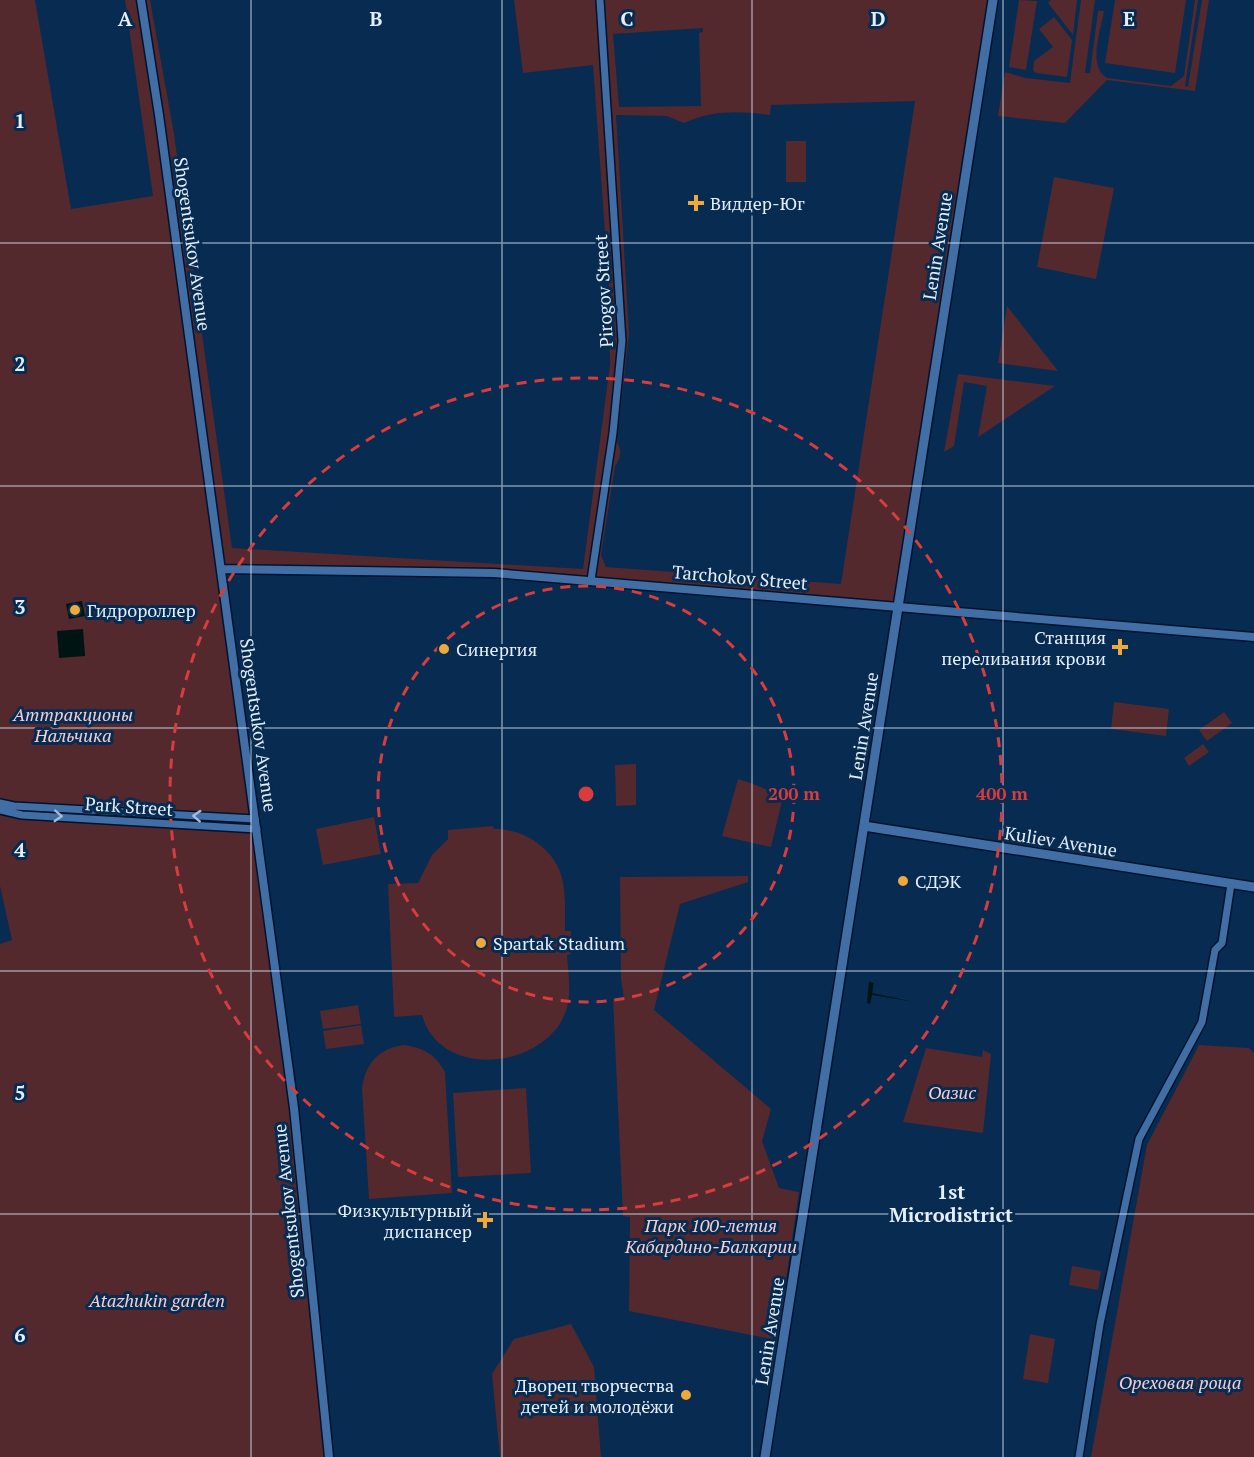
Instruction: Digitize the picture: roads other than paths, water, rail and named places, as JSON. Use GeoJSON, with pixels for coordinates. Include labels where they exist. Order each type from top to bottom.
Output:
{"type":"FeatureCollection","features":[{"type":"Feature","properties":{"kind":"main road","name":"Lenin Avenue"},"geometry":{"type":"LineString","coordinates":[[765,1457],[993,0]]}},
{"type":"Feature","properties":{"kind":"main road","name":"Kuliev Avenue"},"geometry":{"type":"LineString","coordinates":[[864,826],[1254,887]]}},
{"type":"Feature","properties":{"kind":"street","name":"Shogentsukov Avenue"},"geometry":{"type":"LineString","coordinates":[[141,0],[294,1108],[329,1457]]}},
{"type":"Feature","properties":{"kind":"street","name":"Pirogov Street"},"geometry":{"type":"LineString","coordinates":[[591,580],[613,433],[622,341],[600,0]]}},
{"type":"Feature","properties":{"kind":"street","name":"Tarchokov Street"},"geometry":{"type":"LineString","coordinates":[[221,570],[448,572],[591,580],[1254,637]]}},
{"type":"Feature","properties":{"kind":"street","name":"Park Street"},"geometry":{"type":"LineString","coordinates":[[0,802],[14,806],[255,819]]}},
{"type":"Feature","properties":{"kind":"street","name":"Park Street"},"geometry":{"type":"LineString","coordinates":[[0,810],[22,815],[257,829]]}},
{"type":"Feature","properties":{"kind":"street"},"geometry":{"type":"LineString","coordinates":[[1079,1457],[1100,1324],[1139,1139],[1202,1022],[1215,950],[1222,943],[1231,884]]}},
{"type":"Feature","properties":{"kind":"place","name":"Виддер-Юг"},"geometry":{"type":"Point","coordinates":[696,203]}},
{"type":"Feature","properties":{"kind":"place","name":"Гидророллер"},"geometry":{"type":"Point","coordinates":[75,610]}},
{"type":"Feature","properties":{"kind":"place","name":"Станция переливания крови"},"geometry":{"type":"Point","coordinates":[1120,647]}},
{"type":"Feature","properties":{"kind":"place","name":"Синергия"},"geometry":{"type":"Point","coordinates":[444,649]}},
{"type":"Feature","properties":{"kind":"place","name":"СДЭК"},"geometry":{"type":"Point","coordinates":[903,881]}},
{"type":"Feature","properties":{"kind":"place","name":"Spartak Stadium"},"geometry":{"type":"Point","coordinates":[481,943]}},
{"type":"Feature","properties":{"kind":"place","name":"Физкультурный диспансер"},"geometry":{"type":"Point","coordinates":[485,1220]}},
{"type":"Feature","properties":{"kind":"place","name":"Дворец творчества детей и молодёжи"},"geometry":{"type":"Point","coordinates":[686,1395]}},
{"type":"Feature","properties":{"kind":"district","name":"1st Microdistrict"},"geometry":{"type":"Point","coordinates":[951,1202]}},
{"type":"Feature","properties":{"kind":"park label","name":"Аттракционы Нальчика"},"geometry":{"type":"Point","coordinates":[73,724]}},
{"type":"Feature","properties":{"kind":"park label","name":"Оазис"},"geometry":{"type":"Point","coordinates":[952,1092]}},
{"type":"Feature","properties":{"kind":"park label","name":"Парк 100-летия Кабардино-Балкарии"},"geometry":{"type":"Point","coordinates":[711,1235]}},
{"type":"Feature","properties":{"kind":"park label","name":"Atazhukin garden"},"geometry":{"type":"Point","coordinates":[157,1300]}},
{"type":"Feature","properties":{"kind":"park label","name":"Ореховая роща"},"geometry":{"type":"Point","coordinates":[1180,1382]}}]}
